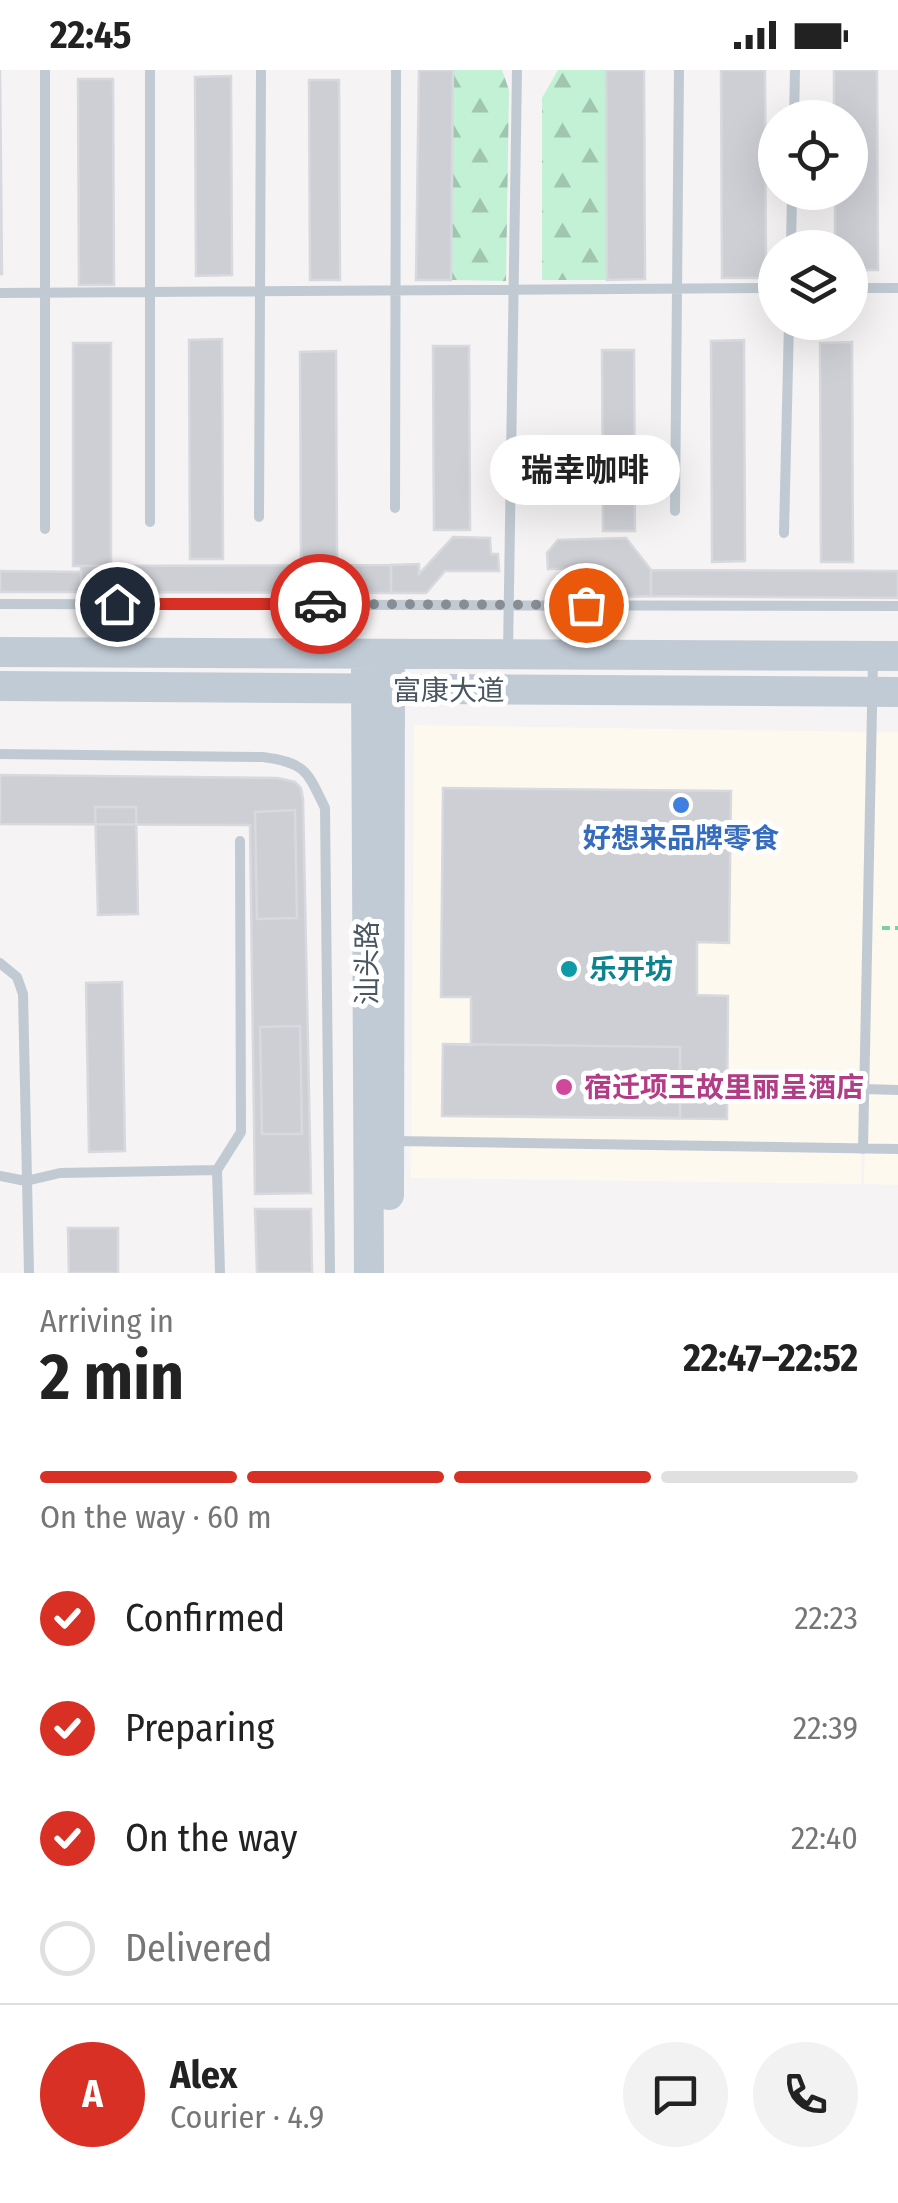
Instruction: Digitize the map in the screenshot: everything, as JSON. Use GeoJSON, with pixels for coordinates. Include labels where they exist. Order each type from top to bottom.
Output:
{"type":"FeatureCollection","features":[{"type":"Feature","properties":{"kind":"street","name":"富康大道"},"geometry":{"type":"LineString","coordinates":[[0,652],[886,656]]}},
{"type":"Feature","properties":{"kind":"street","name":"汕头路"},"geometry":{"type":"LineString","coordinates":[[378,653],[379,1141],[389,1273]]}},
{"type":"Feature","properties":{"kind":"street","name":"富康大道"},"geometry":{"type":"LineString","coordinates":[[0,686],[885,692]]}},
{"type":"Feature","properties":{"kind":"street","name":"汕头路"},"geometry":{"type":"LineString","coordinates":[[369,1273],[379,1141]]}},
{"type":"Feature","properties":{"kind":"lane"},"geometry":{"type":"LineString","coordinates":[[45,70],[45,529]]}},
{"type":"Feature","properties":{"kind":"lane"},"geometry":{"type":"LineString","coordinates":[[150,70],[150,522]]}},
{"type":"Feature","properties":{"kind":"lane"},"geometry":{"type":"LineString","coordinates":[[259,517],[261,70]]}},
{"type":"Feature","properties":{"kind":"lane"},"geometry":{"type":"LineString","coordinates":[[395,508],[396,70]]}},
{"type":"Feature","properties":{"kind":"lane"},"geometry":{"type":"LineString","coordinates":[[508,654],[517,70]]}},
{"type":"Feature","properties":{"kind":"lane"},"geometry":{"type":"LineString","coordinates":[[674,511],[679,70]]}},
{"type":"Feature","properties":{"kind":"lane"},"geometry":{"type":"LineString","coordinates":[[794,100],[795,70]]}},
{"type":"Feature","properties":{"kind":"lane"},"geometry":{"type":"LineString","coordinates":[[0,293],[758,288]]}},
{"type":"Feature","properties":{"kind":"lane"},"geometry":{"type":"LineString","coordinates":[[868,288],[898,288]]}},
{"type":"Feature","properties":{"kind":"lane"},"geometry":{"type":"LineString","coordinates":[[784,533],[789,340]]}},
{"type":"Feature","properties":{"kind":"lane"},"geometry":{"type":"LineString","coordinates":[[0,604],[898,606]]}},
{"type":"Feature","properties":{"kind":"lane"},"geometry":{"type":"LineString","coordinates":[[863,1149],[886,656]]}},
{"type":"Feature","properties":{"kind":"lane"},"geometry":{"type":"LineString","coordinates":[[0,754],[263,757],[294,761],[307,771],[326,808],[330,1273]]}},
{"type":"Feature","properties":{"kind":"lane"},"geometry":{"type":"LineString","coordinates":[[220,1273],[217,1170],[241,1132],[240,841]]}},
{"type":"Feature","properties":{"kind":"lane"},"geometry":{"type":"LineString","coordinates":[[0,963],[16,977],[23,994],[29,1273]]}},
{"type":"Feature","properties":{"kind":"lane"},"geometry":{"type":"LineString","coordinates":[[864,1089],[898,1090]]}},
{"type":"Feature","properties":{"kind":"lane"},"geometry":{"type":"LineString","coordinates":[[379,1141],[898,1149]]}},
{"type":"Feature","properties":{"kind":"lane"},"geometry":{"type":"LineString","coordinates":[[0,1176],[26,1181],[60,1173],[217,1170]]}},
{"type":"Feature","properties":{"kind":"shaded area"},"geometry":{"type":"Polygon","coordinates":[[[414,725],[869,732],[861,1184],[411,1178],[414,725]]]}},
{"type":"Feature","properties":{"kind":"shaded area"},"geometry":{"type":"Polygon","coordinates":[[[873,732],[898,732],[898,1185],[864,1184],[873,732]]]}},
{"type":"Feature","properties":{"kind":"green space"},"geometry":{"type":"Polygon","coordinates":[[[453,70],[502,70],[509,90],[506,281],[451,280],[453,70]]]}},
{"type":"Feature","properties":{"kind":"green space"},"geometry":{"type":"Polygon","coordinates":[[[558,70],[606,70],[607,280],[542,280],[542,98],[558,70]]]}},
{"type":"Feature","properties":{"kind":"building"},"geometry":{"type":"Polygon","coordinates":[[[0,70],[2,274],[0,274],[0,70]]]}},
{"type":"Feature","properties":{"kind":"building"},"geometry":{"type":"Polygon","coordinates":[[[419,70],[453,70],[451,280],[416,280],[419,70]]]}},
{"type":"Feature","properties":{"kind":"building"},"geometry":{"type":"Polygon","coordinates":[[[606,70],[644,70],[645,279],[607,280],[606,70]]]}},
{"type":"Feature","properties":{"kind":"building"},"geometry":{"type":"Polygon","coordinates":[[[721,70],[765,70],[765,100],[758,100],[758,210],[766,210],[766,230],[758,230],[758,278],[722,278],[721,70]]]}},
{"type":"Feature","properties":{"kind":"building"},"geometry":{"type":"Polygon","coordinates":[[[834,70],[877,70],[878,270],[868,270],[868,230],[835,230],[835,210],[868,210],[868,100],[834,100],[834,70]]]}},
{"type":"Feature","properties":{"kind":"building"},"geometry":{"type":"Polygon","coordinates":[[[231,76],[232,275],[196,276],[195,77],[231,76]]]}},
{"type":"Feature","properties":{"kind":"building"},"geometry":{"type":"Polygon","coordinates":[[[78,79],[113,79],[114,285],[79,285],[78,79]]]}},
{"type":"Feature","properties":{"kind":"building"},"geometry":{"type":"Polygon","coordinates":[[[309,80],[339,80],[340,280],[310,280],[309,80]]]}},
{"type":"Feature","properties":{"kind":"building"},"geometry":{"type":"Polygon","coordinates":[[[222,339],[223,559],[190,559],[189,340],[222,339]]]}},
{"type":"Feature","properties":{"kind":"building"},"geometry":{"type":"Polygon","coordinates":[[[744,340],[745,561],[712,562],[711,341],[744,340]]]}},
{"type":"Feature","properties":{"kind":"building"},"geometry":{"type":"Polygon","coordinates":[[[852,342],[853,562],[821,562],[820,343],[852,342]]]}},
{"type":"Feature","properties":{"kind":"building"},"geometry":{"type":"Polygon","coordinates":[[[73,343],[111,343],[111,566],[73,566],[73,343]]]}},
{"type":"Feature","properties":{"kind":"building"},"geometry":{"type":"Polygon","coordinates":[[[433,346],[469,346],[470,530],[434,530],[433,346]]]}},
{"type":"Feature","properties":{"kind":"building"},"geometry":{"type":"Polygon","coordinates":[[[602,350],[634,350],[635,531],[603,531],[602,350]]]}},
{"type":"Feature","properties":{"kind":"building"},"geometry":{"type":"Polygon","coordinates":[[[336,351],[337,559],[301,559],[300,352],[336,351]]]}},
{"type":"Feature","properties":{"kind":"building"},"geometry":{"type":"Polygon","coordinates":[[[453,537],[490,538],[491,554],[498,554],[499,571],[445,571],[426,593],[391,593],[391,565],[419,564],[419,574],[453,537]]]}},
{"type":"Feature","properties":{"kind":"building"},"geometry":{"type":"Polygon","coordinates":[[[626,538],[651,570],[651,596],[626,597],[620,581],[604,568],[548,569],[547,553],[558,540],[626,538]]]}},
{"type":"Feature","properties":{"kind":"building"},"geometry":{"type":"Polygon","coordinates":[[[391,565],[391,593],[81,592],[81,566],[391,565]]]}},
{"type":"Feature","properties":{"kind":"building"},"geometry":{"type":"Polygon","coordinates":[[[651,570],[898,571],[898,598],[651,596],[651,570]]]}},
{"type":"Feature","properties":{"kind":"building"},"geometry":{"type":"Polygon","coordinates":[[[0,571],[81,572],[81,592],[0,592],[0,571]]]}},
{"type":"Feature","properties":{"kind":"building"},"geometry":{"type":"Polygon","coordinates":[[[0,775],[278,778],[295,782],[301,788],[311,1193],[255,1194],[250,825],[0,824],[0,775]]]}},
{"type":"Feature","properties":{"kind":"building","name":"乐开坊"},"geometry":{"type":"Polygon","coordinates":[[[443,788],[731,791],[729,943],[697,942],[697,995],[728,996],[727,1119],[442,1116],[443,1044],[471,1045],[471,997],[441,997],[443,788]]]}},
{"type":"Feature","properties":{"kind":"building"},"geometry":{"type":"Polygon","coordinates":[[[95,807],[136,807],[138,914],[98,915],[95,807]]]}},
{"type":"Feature","properties":{"kind":"building"},"geometry":{"type":"Polygon","coordinates":[[[295,810],[297,918],[257,919],[255,812],[295,810]]]}},
{"type":"Feature","properties":{"kind":"building"},"geometry":{"type":"Polygon","coordinates":[[[122,982],[125,1151],[89,1152],[86,983],[122,982]]]}},
{"type":"Feature","properties":{"kind":"building"},"geometry":{"type":"Polygon","coordinates":[[[300,1026],[302,1134],[262,1134],[260,1027],[300,1026]]]}},
{"type":"Feature","properties":{"kind":"building"},"geometry":{"type":"Polygon","coordinates":[[[443,1044],[680,1047],[680,1118],[442,1116],[443,1044]]]}},
{"type":"Feature","properties":{"kind":"building"},"geometry":{"type":"Polygon","coordinates":[[[255,1209],[311,1209],[312,1273],[257,1273],[255,1209]]]}},
{"type":"Feature","properties":{"kind":"building"},"geometry":{"type":"Polygon","coordinates":[[[68,1228],[118,1228],[118,1273],[69,1273],[68,1228]]]}},
{"type":"Feature","properties":{"kind":"way so far"},"geometry":{"type":"LineString","coordinates":[[320,604],[586,605]]}},
{"type":"Feature","properties":{"kind":"place","name":"瑞幸咖啡"},"geometry":{"type":"Point","coordinates":[586,605]}},
{"type":"Feature","properties":{"kind":"place","name":"好想来品牌零食"},"geometry":{"type":"Point","coordinates":[681,805]}},
{"type":"Feature","properties":{"kind":"place","name":"乐开坊"},"geometry":{"type":"Point","coordinates":[569,969]}},
{"type":"Feature","properties":{"kind":"place","name":"宿迁项王故里丽呈酒店"},"geometry":{"type":"Point","coordinates":[564,1087]}},
{"type":"Feature","properties":{"kind":"route"},"geometry":{"type":"LineString","coordinates":[[117,604],[320,604]]}}]}
